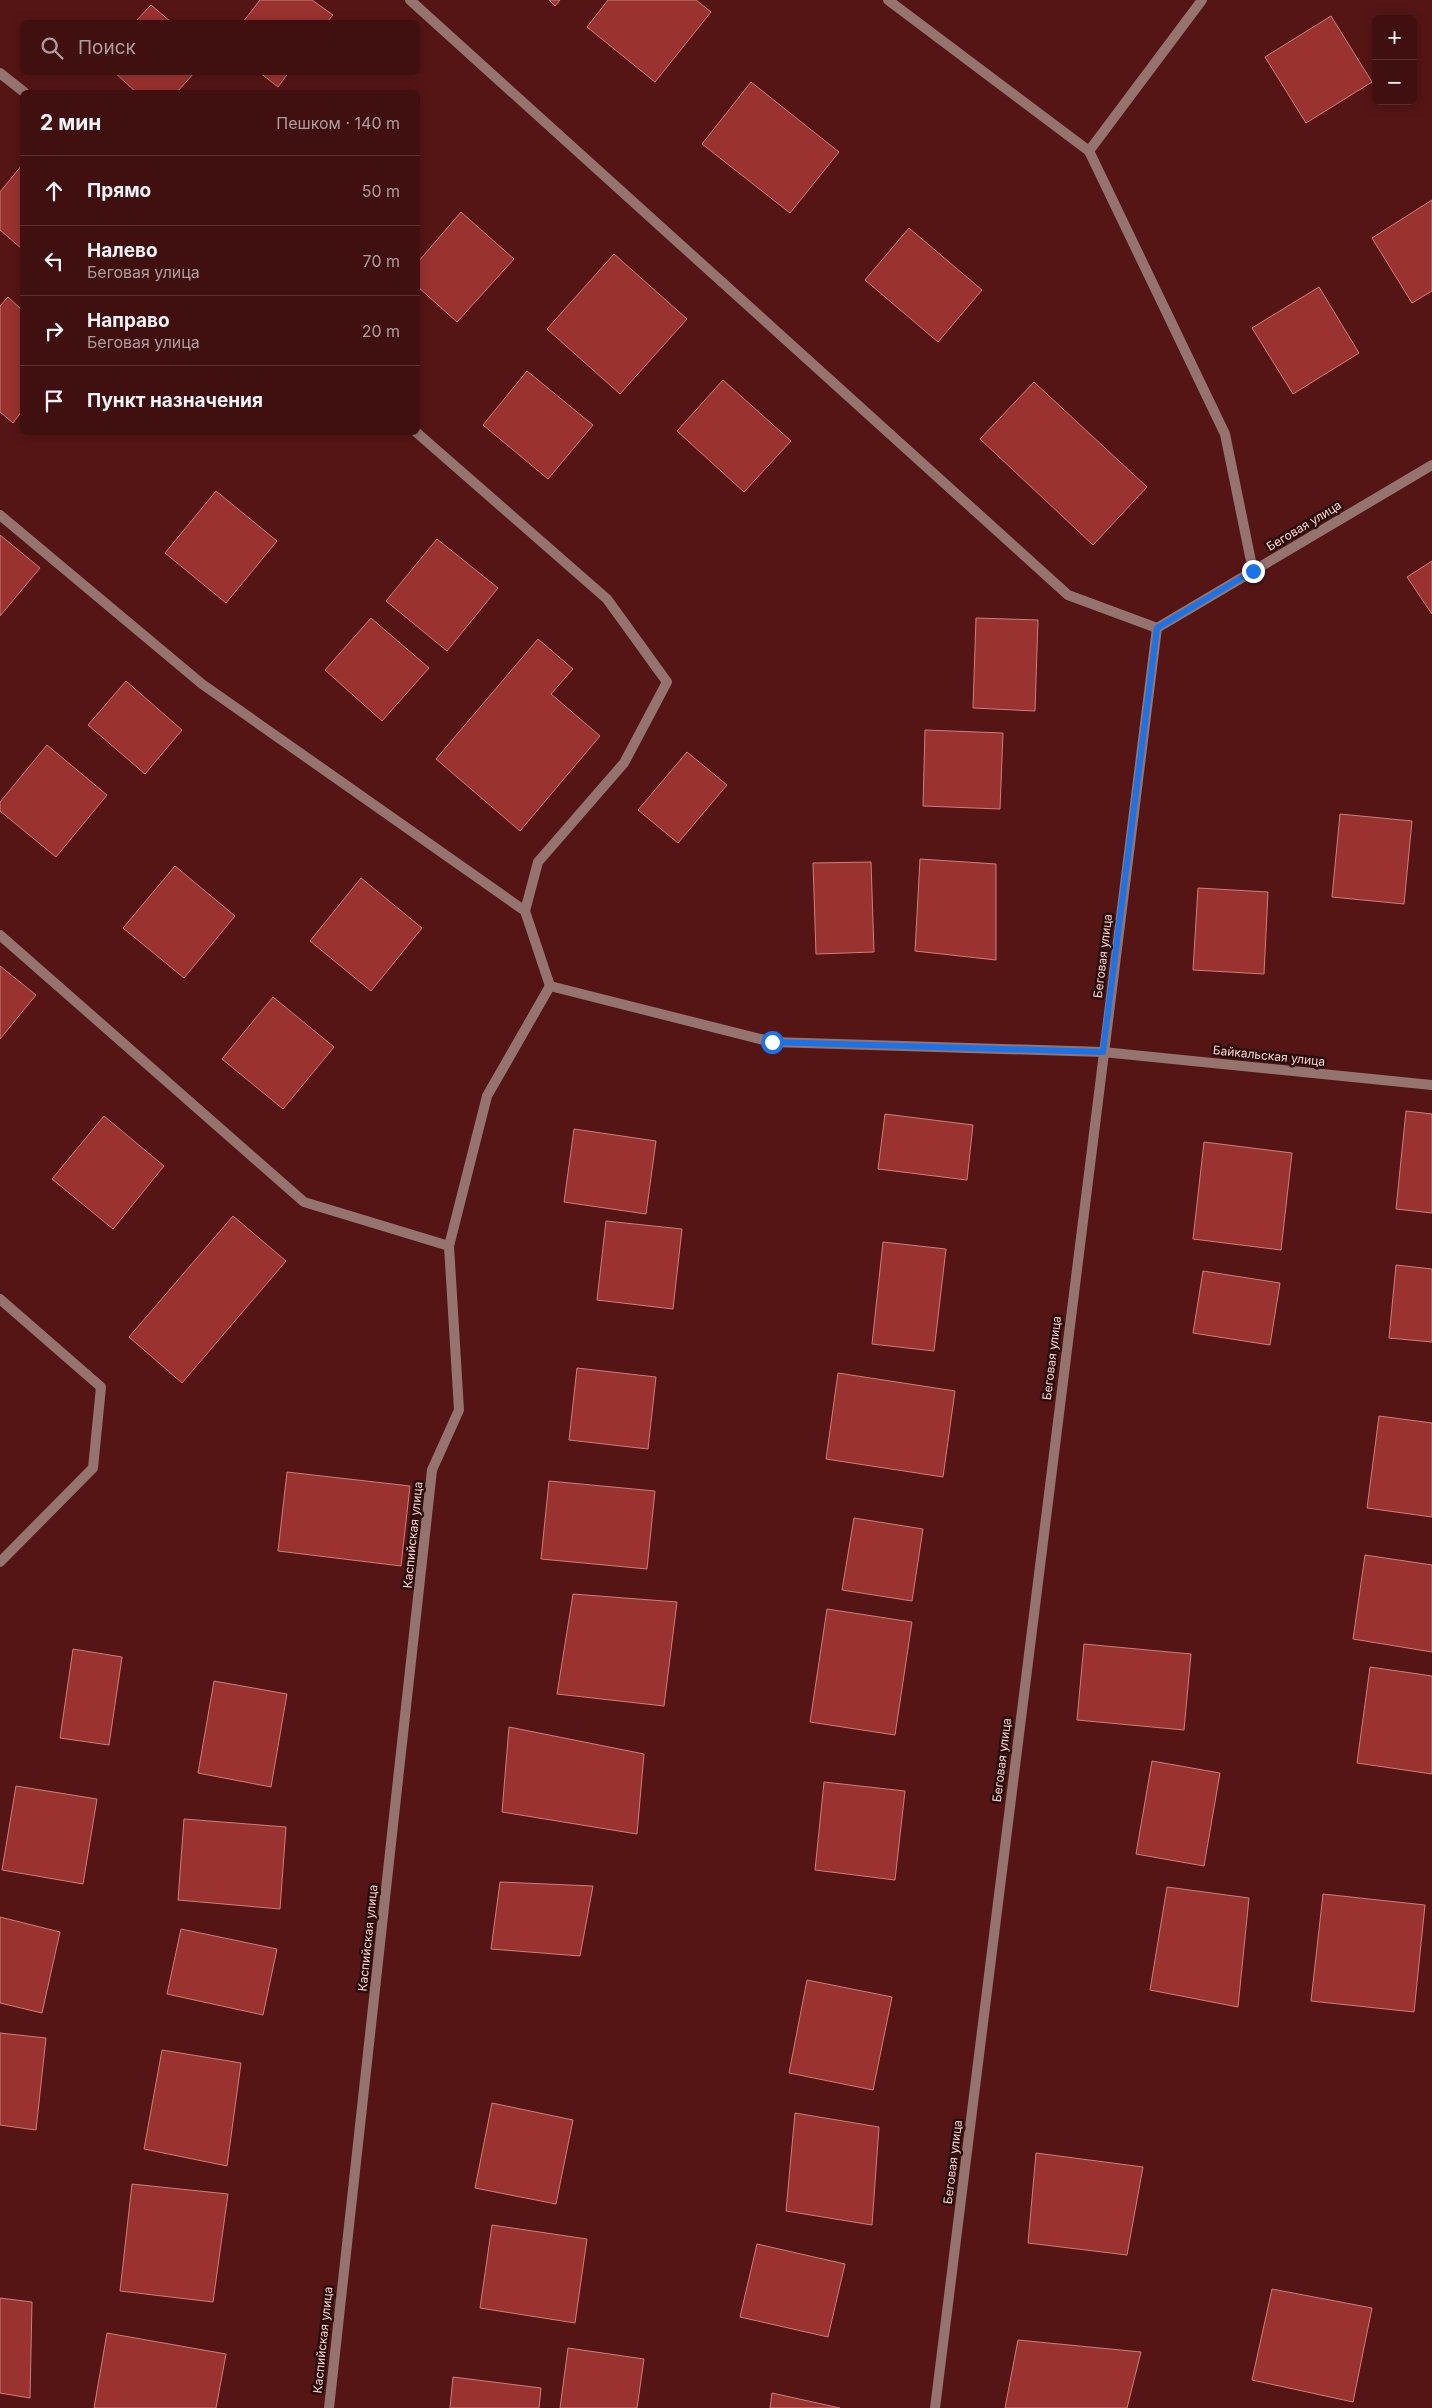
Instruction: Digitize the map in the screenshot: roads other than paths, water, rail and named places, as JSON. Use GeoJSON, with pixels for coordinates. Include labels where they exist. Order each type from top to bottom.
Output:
{"type":"FeatureCollection","features":[{"type":"Feature","properties":{"kind":"street"},"geometry":{"type":"LineString","coordinates":[[410,0],[1068,595],[1157,628]]}},
{"type":"Feature","properties":{"kind":"street"},"geometry":{"type":"LineString","coordinates":[[888,0],[1089,151],[1225,434],[1253,571]]}},
{"type":"Feature","properties":{"kind":"street"},"geometry":{"type":"LineString","coordinates":[[1089,151],[1202,0]]}},
{"type":"Feature","properties":{"kind":"street"},"geometry":{"type":"LineString","coordinates":[[0,73],[21,90]]}},
{"type":"Feature","properties":{"kind":"street"},"geometry":{"type":"LineString","coordinates":[[419,435],[607,599],[667,682],[624,763],[538,862],[525,911],[550,986]]}},
{"type":"Feature","properties":{"kind":"street","name":"Беговая улица"},"geometry":{"type":"LineString","coordinates":[[934,2408],[1157,628],[1432,465]]}},
{"type":"Feature","properties":{"kind":"street"},"geometry":{"type":"LineString","coordinates":[[0,515],[202,684],[525,911]]}},
{"type":"Feature","properties":{"kind":"street"},"geometry":{"type":"LineString","coordinates":[[0,935],[304,1202],[449,1246]]}},
{"type":"Feature","properties":{"kind":"street","name":"Байкальская улица"},"geometry":{"type":"LineString","coordinates":[[550,986],[772,1042],[1103,1052],[1432,1085]]}},
{"type":"Feature","properties":{"kind":"street","name":"Каспийская улица"},"geometry":{"type":"LineString","coordinates":[[328,2408],[432,1470],[459,1410],[449,1246],[488,1096],[550,986]]}},
{"type":"Feature","properties":{"kind":"street"},"geometry":{"type":"LineString","coordinates":[[0,1299],[101,1387],[93,1468],[0,1562]]}}]}
